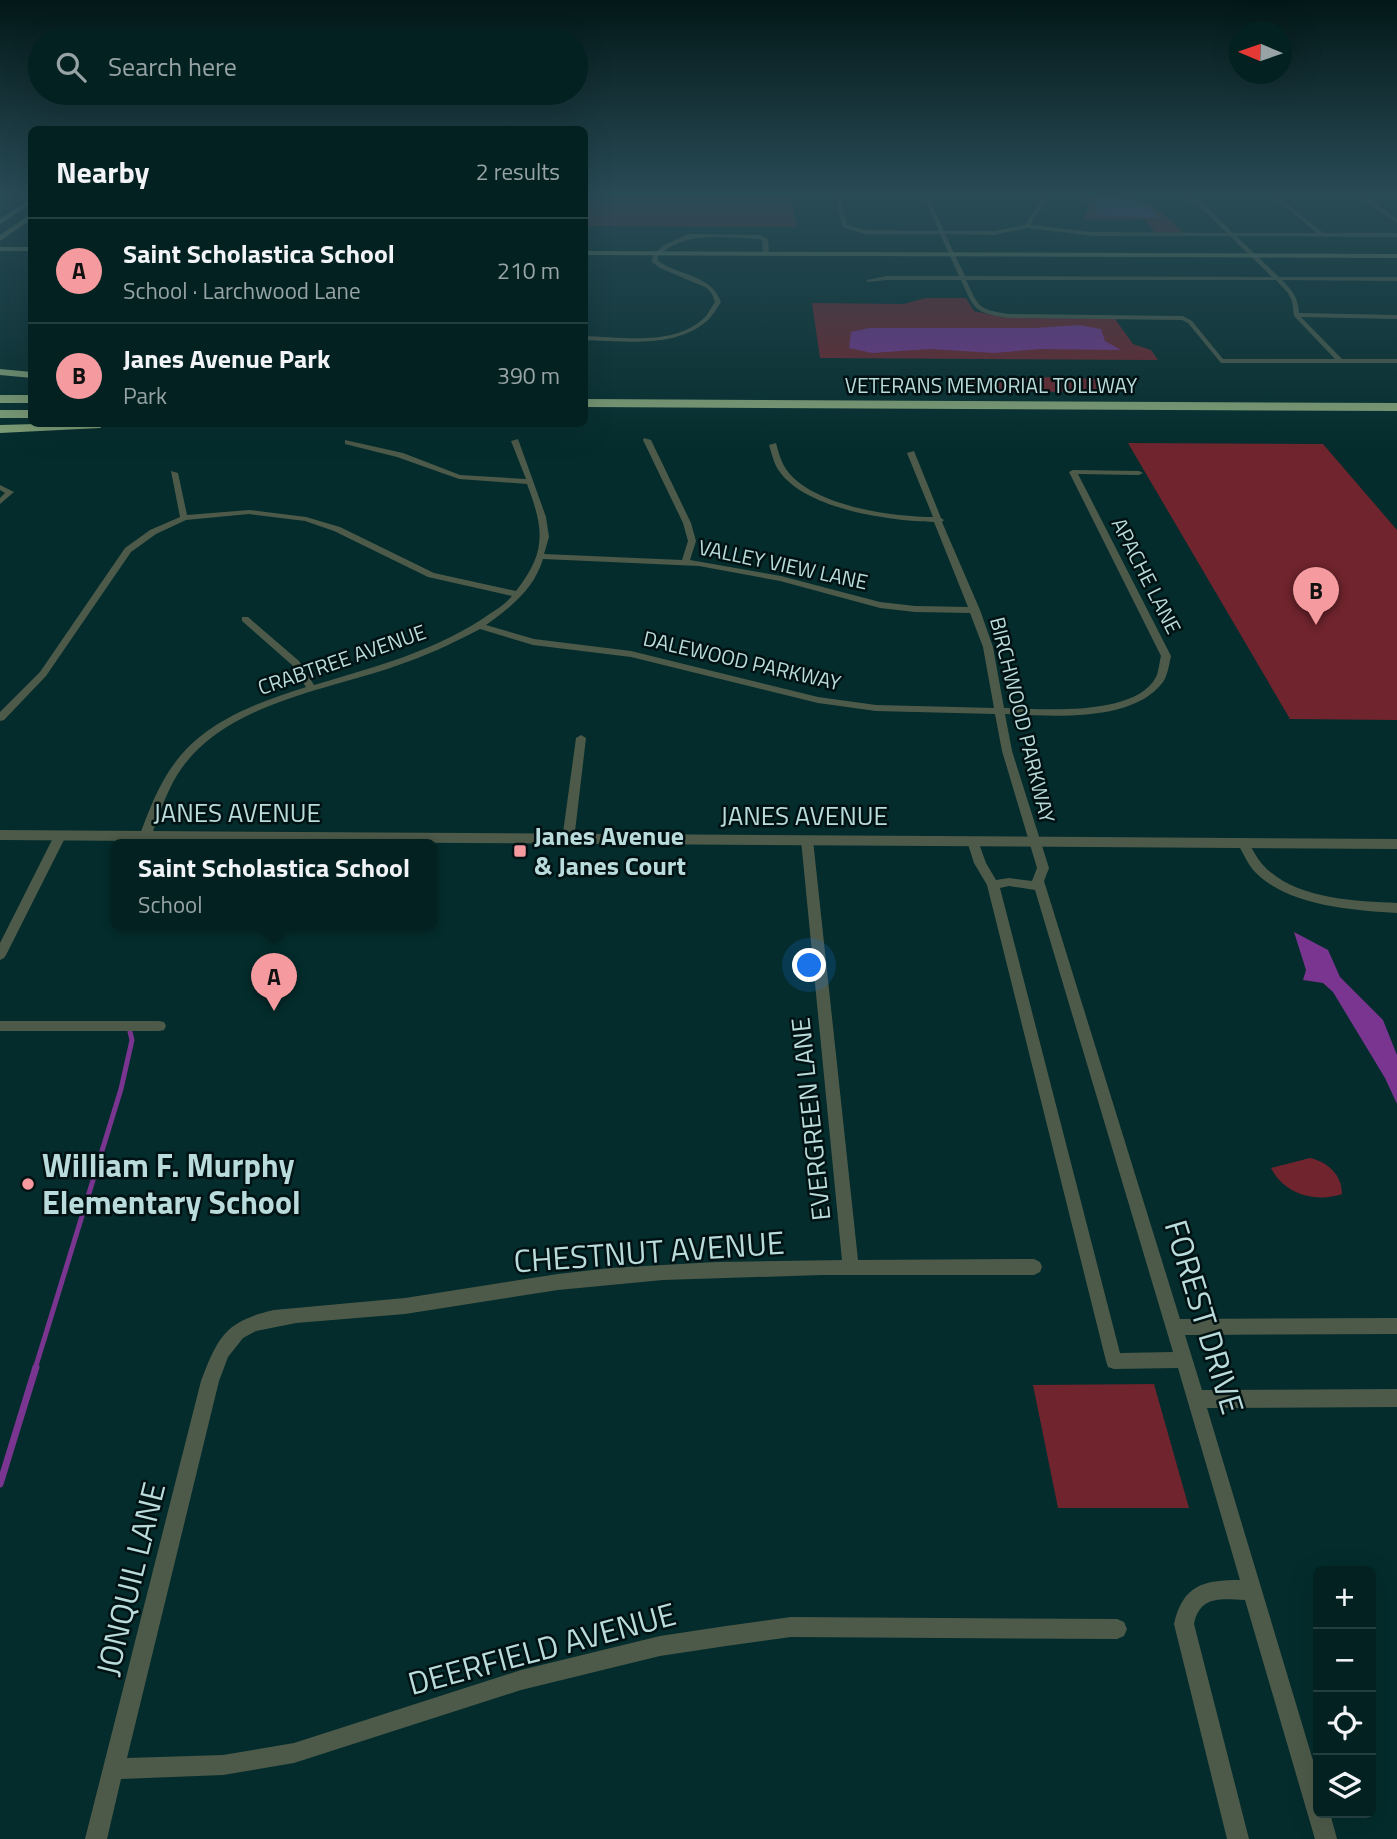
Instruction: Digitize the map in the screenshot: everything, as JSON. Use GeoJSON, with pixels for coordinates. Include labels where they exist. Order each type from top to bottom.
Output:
{"type":"FeatureCollection","features":[{"type":"Feature","properties":{"kind":"highway"},"geometry":{"type":"LineString","coordinates":[[0,372],[28,375]]}},
{"type":"Feature","properties":{"kind":"highway"},"geometry":{"type":"LineString","coordinates":[[0,399],[28,399]]}},
{"type":"Feature","properties":{"kind":"highway","name":"VETERANS MEMORIAL TOLLWAY"},"geometry":{"type":"LineString","coordinates":[[588,403],[1397,407]]}},
{"type":"Feature","properties":{"kind":"highway"},"geometry":{"type":"LineString","coordinates":[[0,414],[28,414]]}},
{"type":"Feature","properties":{"kind":"highway"},"geometry":{"type":"LineString","coordinates":[[680,417],[707,418]]}},
{"type":"Feature","properties":{"kind":"highway","name":"VETERANS MEMORIAL TOLLWAY"},"geometry":{"type":"LineString","coordinates":[[721,418],[1397,420]]}},
{"type":"Feature","properties":{"kind":"highway"},"geometry":{"type":"LineString","coordinates":[[0,429],[40,427]]}},
{"type":"Feature","properties":{"kind":"street"},"geometry":{"type":"LineString","coordinates":[[588,338],[664,337],[690,330],[708,319],[718,302],[713,290],[697,281]]}},
{"type":"Feature","properties":{"kind":"street"},"geometry":{"type":"LineString","coordinates":[[963,281],[976,307],[996,315],[1183,318],[1190,322],[1221,361],[1397,361]]}},
{"type":"Feature","properties":{"kind":"street"},"geometry":{"type":"LineString","coordinates":[[1279,281],[1294,297],[1296,315],[1340,361]]}},
{"type":"Feature","properties":{"kind":"street"},"geometry":{"type":"LineString","coordinates":[[1296,315],[1397,317]]}},
{"type":"Feature","properties":{"kind":"street"},"geometry":{"type":"LineString","coordinates":[[647,440],[687,523],[692,541],[685,562]]}},
{"type":"Feature","properties":{"kind":"street","name":"CRABTREE AVENUE"},"geometry":{"type":"LineString","coordinates":[[145,837],[164,787],[179,764],[200,742],[246,713],[312,689],[416,657],[479,626],[517,594],[532,576],[541,556],[544,527],[515,441]]}},
{"type":"Feature","properties":{"kind":"street"},"geometry":{"type":"LineString","coordinates":[[348,442],[393,453],[459,477],[528,482]]}},
{"type":"Feature","properties":{"kind":"street"},"geometry":{"type":"LineString","coordinates":[[773,445],[775,456],[785,472],[829,502],[890,519],[940,520]]}},
{"type":"Feature","properties":{"kind":"street","name":"BIRCHWOOD PARKWAY"},"geometry":{"type":"LineString","coordinates":[[911,453],[975,610],[989,655],[1013,772],[1035,841]]}},
{"type":"Feature","properties":{"kind":"street","name":"APACHE LANE"},"geometry":{"type":"LineString","coordinates":[[999,711],[1069,713],[1102,710],[1144,696],[1160,679],[1166,665],[1164,647],[1073,472],[1139,472]]}},
{"type":"Feature","properties":{"kind":"street"},"geometry":{"type":"LineString","coordinates":[[174,473],[184,518]]}},
{"type":"Feature","properties":{"kind":"street"},"geometry":{"type":"LineString","coordinates":[[0,487],[10,492],[0,502]]}},
{"type":"Feature","properties":{"kind":"street"},"geometry":{"type":"LineString","coordinates":[[0,718],[43,674],[128,550],[153,531],[184,518],[241,512],[306,519],[337,529],[431,575],[517,594]]}},
{"type":"Feature","properties":{"kind":"street","name":"VALLEY VIEW LANE"},"geometry":{"type":"LineString","coordinates":[[541,556],[685,562],[751,572],[880,605],[925,610],[975,610]]}},
{"type":"Feature","properties":{"kind":"street"},"geometry":{"type":"LineString","coordinates":[[246,619],[296,663],[312,689]]}},
{"type":"Feature","properties":{"kind":"street","name":"DALEWOOD PARKWAY"},"geometry":{"type":"LineString","coordinates":[[479,626],[533,642],[657,660],[842,704],[999,711]]}},
{"type":"Feature","properties":{"kind":"street"},"geometry":{"type":"LineString","coordinates":[[568,840],[581,738]]}},
{"type":"Feature","properties":{"kind":"street","name":"JANES AVENUE"},"geometry":{"type":"LineString","coordinates":[[0,835],[427,839]]}},
{"type":"Feature","properties":{"kind":"street"},"geometry":{"type":"LineString","coordinates":[[0,955],[60,836]]}},
{"type":"Feature","properties":{"kind":"street","name":"JANES AVENUE"},"geometry":{"type":"LineString","coordinates":[[437,839],[1397,844]]}},
{"type":"Feature","properties":{"kind":"street","name":"EVERGREEN LANE"},"geometry":{"type":"LineString","coordinates":[[807,840],[850,1269]]}},
{"type":"Feature","properties":{"kind":"street"},"geometry":{"type":"LineString","coordinates":[[973,841],[980,863],[993,885],[1114,1361],[1185,1360]]}},
{"type":"Feature","properties":{"kind":"street","name":"FOREST DRIVE"},"geometry":{"type":"LineString","coordinates":[[1035,841],[1043,868],[1039,874],[1040,886],[1185,1360],[1313,1795]]}},
{"type":"Feature","properties":{"kind":"street"},"geometry":{"type":"LineString","coordinates":[[1244,843],[1262,872],[1288,887],[1355,904],[1397,908]]}},
{"type":"Feature","properties":{"kind":"street"},"geometry":{"type":"LineString","coordinates":[[993,885],[1009,882],[1040,886]]}},
{"type":"Feature","properties":{"kind":"street"},"geometry":{"type":"LineString","coordinates":[[0,1026],[159,1027]]}},
{"type":"Feature","properties":{"kind":"street","name":"CHESTNUT AVENUE"},"geometry":{"type":"LineString","coordinates":[[232,1336],[243,1327],[270,1318],[408,1306],[519,1286],[607,1276],[1034,1267]]}},
{"type":"Feature","properties":{"kind":"street"},"geometry":{"type":"LineString","coordinates":[[1175,1327],[1397,1326]]}},
{"type":"Feature","properties":{"kind":"street","name":"JONQUIL LANE"},"geometry":{"type":"LineString","coordinates":[[96,1839],[210,1381],[232,1336]]}},
{"type":"Feature","properties":{"kind":"street"},"geometry":{"type":"LineString","coordinates":[[1196,1399],[1397,1398]]}},
{"type":"Feature","properties":{"kind":"street"},"geometry":{"type":"LineString","coordinates":[[1238,1839],[1184,1624],[1186,1609],[1195,1598],[1208,1591],[1251,1590]]}},
{"type":"Feature","properties":{"kind":"street","name":"DEERFIELD AVENUE"},"geometry":{"type":"LineString","coordinates":[[114,1769],[222,1765],[294,1753],[521,1680],[660,1646],[726,1636],[791,1627],[1117,1629]]}},
{"type":"Feature","properties":{"kind":"street","name":"FOREST DRIVE"},"geometry":{"type":"LineString","coordinates":[[1320,1818],[1326,1839]]}},
{"type":"Feature","properties":{"kind":"shaded area"},"geometry":{"type":"Polygon","coordinates":[[[925,298],[966,298],[974,311],[1007,318],[1115,319],[1133,344],[1151,350],[1158,360],[820,358],[812,303],[904,304],[925,298]]]}},
{"type":"Feature","properties":{"kind":"shaded area"},"geometry":{"type":"Polygon","coordinates":[[[1079,325],[1101,329],[1105,341],[1121,350],[1040,349],[994,353],[930,349],[872,353],[849,348],[851,332],[869,328],[1035,328],[1079,325]]]}},
{"type":"Feature","properties":{"kind":"shaded area"},"geometry":{"type":"Polygon","coordinates":[[[1051,377],[1102,379],[1116,388],[1107,391],[974,393],[968,392],[965,382],[1051,377]]]}},
{"type":"Feature","properties":{"kind":"shaded area"},"geometry":{"type":"Polygon","coordinates":[[[1128,443],[1323,444],[1397,530],[1397,720],[1290,719],[1128,443]]]}},
{"type":"Feature","properties":{"kind":"shaded area"},"geometry":{"type":"Polygon","coordinates":[[[1294,932],[1328,950],[1340,977],[1383,1020],[1397,1055],[1397,1104],[1385,1078],[1333,992],[1323,983],[1303,980],[1306,970],[1294,932]]]}},
{"type":"Feature","properties":{"kind":"shaded area"},"geometry":{"type":"Polygon","coordinates":[[[1310,1158],[1333,1170],[1340,1181],[1342,1194],[1311,1197],[1301,1194],[1284,1184],[1271,1168],[1310,1158]]]}},
{"type":"Feature","properties":{"kind":"shaded area"},"geometry":{"type":"Polygon","coordinates":[[[1154,1384],[1189,1508],[1058,1508],[1033,1385],[1154,1384]]]}},
{"type":"Feature","properties":{"kind":"waterway"},"geometry":{"type":"LineString","coordinates":[[35,1369],[121,1089],[132,1040],[130,1032]]}},
{"type":"Feature","properties":{"kind":"waterway"},"geometry":{"type":"LineString","coordinates":[[0,1484],[36,1367]]}},
{"type":"Feature","properties":{"kind":"place","name":"Janes Avenue Park"},"geometry":{"type":"Point","coordinates":[1316,625]}},
{"type":"Feature","properties":{"kind":"place","name":"Janes Avenue & Janes Court"},"geometry":{"type":"Point","coordinates":[520,851]}},
{"type":"Feature","properties":{"kind":"place","name":"Saint Scholastica School"},"geometry":{"type":"Point","coordinates":[274,1011]}},
{"type":"Feature","properties":{"kind":"place","name":"William F. Murphy Elementary School"},"geometry":{"type":"Point","coordinates":[28,1184]}}]}
